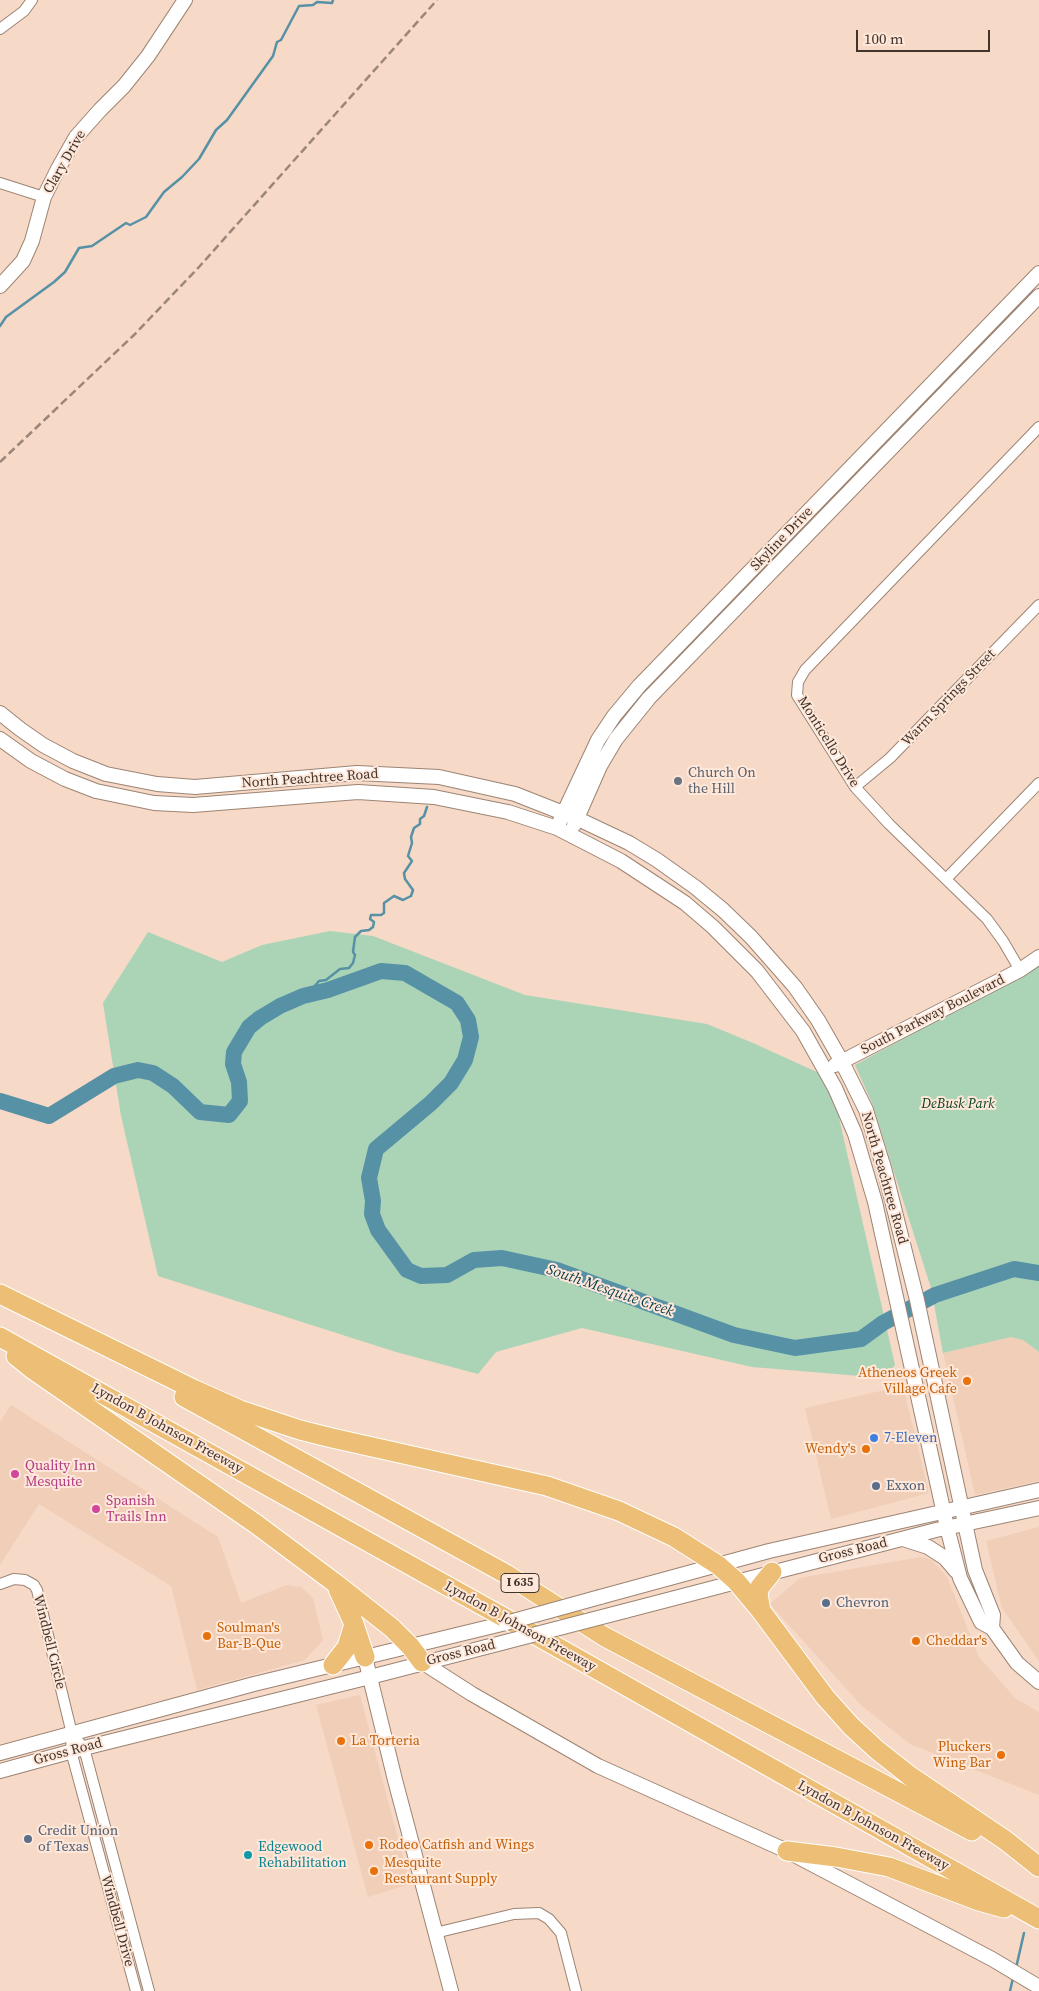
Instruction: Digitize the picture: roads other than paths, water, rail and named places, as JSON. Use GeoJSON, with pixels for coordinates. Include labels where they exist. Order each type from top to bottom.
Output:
{"type":"FeatureCollection","features":[{"type":"Feature","properties":{"kind":"highway"},"geometry":{"type":"LineString","coordinates":[[0,1294],[240,1410],[300,1430],[518,1479],[588,1499],[653,1526],[697,1551],[718,1565],[736,1581],[761,1611],[825,1697],[877,1750],[910,1776],[1005,1840],[1039,1867]]}},
{"type":"Feature","properties":{"kind":"highway","name":"I 635"},"geometry":{"type":"LineString","coordinates":[[0,1294],[506,1574],[605,1637],[924,1804],[998,1846],[1039,1873]]}},
{"type":"Feature","properties":{"kind":"highway","name":"Lyndon B Johnson Freeway"},"geometry":{"type":"LineString","coordinates":[[0,1337],[1034,1916]]}},
{"type":"Feature","properties":{"kind":"highway"},"geometry":{"type":"LineString","coordinates":[[0,1342],[32,1369],[256,1524],[335,1583],[392,1628],[410,1646],[422,1662]]}},
{"type":"Feature","properties":{"kind":"highway"},"geometry":{"type":"LineString","coordinates":[[761,1611],[758,1594],[761,1584],[772,1572]]}},
{"type":"Feature","properties":{"kind":"highway"},"geometry":{"type":"LineString","coordinates":[[335,1583],[354,1624],[365,1657]]}},
{"type":"Feature","properties":{"kind":"highway"},"geometry":{"type":"LineString","coordinates":[[333,1665],[347,1647],[354,1624]]}},
{"type":"Feature","properties":{"kind":"highway"},"geometry":{"type":"LineString","coordinates":[[787,1851],[836,1856],[889,1867],[979,1901],[1034,1916]]}},
{"type":"Feature","properties":{"kind":"main road","name":"Clary Drive"},"geometry":{"type":"LineString","coordinates":[[0,286],[23,261],[32,241],[44,197],[76,137],[124,86],[148,56],[185,0]]}},
{"type":"Feature","properties":{"kind":"main road","name":"Skyline Drive"},"geometry":{"type":"LineString","coordinates":[[570,834],[570,816],[598,740],[614,716],[639,686],[1039,273]]}},
{"type":"Feature","properties":{"kind":"main road","name":"Skyline Drive"},"geometry":{"type":"LineString","coordinates":[[557,828],[570,816],[616,739],[636,713],[1039,296]]}},
{"type":"Feature","properties":{"kind":"main road"},"geometry":{"type":"LineString","coordinates":[[829,491],[840,501]]}},
{"type":"Feature","properties":{"kind":"main road","name":"North Peachtree Road"},"geometry":{"type":"LineString","coordinates":[[0,713],[42,745],[73,761],[106,774],[136,781],[196,787],[357,773],[439,777],[515,794],[570,816],[629,843],[695,887],[730,917],[751,937],[795,987],[818,1020],[866,1110],[884,1168],[909,1267],[975,1570],[993,1615],[992,1628]]}},
{"type":"Feature","properties":{"kind":"main road","name":"North Peachtree Road"},"geometry":{"type":"LineString","coordinates":[[0,739],[31,761],[65,779],[96,791],[133,800],[193,805],[358,792],[434,797],[508,812],[570,834],[648,877],[713,927],[757,971],[803,1030],[835,1088],[855,1134],[875,1202],[960,1578],[981,1622],[992,1628],[1017,1663],[1039,1682]]}},
{"type":"Feature","properties":{"kind":"main road"},"geometry":{"type":"LineString","coordinates":[[357,773],[358,792]]}},
{"type":"Feature","properties":{"kind":"main road","name":"South Parkway Boulevard"},"geometry":{"type":"LineString","coordinates":[[825,1070],[1020,970],[1039,957]]}},
{"type":"Feature","properties":{"kind":"main road"},"geometry":{"type":"LineString","coordinates":[[916,1384],[935,1382]]}},
{"type":"Feature","properties":{"kind":"main road","name":"Gross Road"},"geometry":{"type":"LineString","coordinates":[[0,1753],[254,1684],[465,1633],[718,1565],[814,1541],[1039,1490]]}},
{"type":"Feature","properties":{"kind":"main road","name":"Gross Road"},"geometry":{"type":"LineString","coordinates":[[0,1771],[947,1527],[1039,1508]]}},
{"type":"Feature","properties":{"kind":"main road"},"geometry":{"type":"LineString","coordinates":[[902,1539],[928,1547],[945,1558],[954,1567],[960,1578]]}},
{"type":"Feature","properties":{"kind":"main road"},"geometry":{"type":"LineString","coordinates":[[814,1541],[818,1560]]}},
{"type":"Feature","properties":{"kind":"main road"},"geometry":{"type":"LineString","coordinates":[[365,1657],[394,1780],[451,1991]]}},
{"type":"Feature","properties":{"kind":"main road"},"geometry":{"type":"LineString","coordinates":[[422,1662],[472,1694],[598,1766],[787,1851],[992,1959],[1039,1987]]}},
{"type":"Feature","properties":{"kind":"main road"},"geometry":{"type":"LineString","coordinates":[[200,1700],[204,1718]]}},
{"type":"Feature","properties":{"kind":"street"},"geometry":{"type":"LineString","coordinates":[[0,29],[24,11],[32,0]]}},
{"type":"Feature","properties":{"kind":"street"},"geometry":{"type":"LineString","coordinates":[[0,183],[44,197]]}},
{"type":"Feature","properties":{"kind":"street","name":"Monticello Drive"},"geometry":{"type":"LineString","coordinates":[[1020,970],[1004,941],[990,923],[876,811],[855,787],[797,695],[798,682],[805,670],[1039,427]]}},
{"type":"Feature","properties":{"kind":"street","name":"Warm Springs Street"},"geometry":{"type":"LineString","coordinates":[[855,787],[890,758],[1039,605]]}},
{"type":"Feature","properties":{"kind":"street"},"geometry":{"type":"LineString","coordinates":[[946,880],[1039,783]]}},
{"type":"Feature","properties":{"kind":"street","name":"Windbell Circle"},"geometry":{"type":"LineString","coordinates":[[0,1584],[14,1580],[25,1580],[34,1585],[37,1590],[72,1734]]}},
{"type":"Feature","properties":{"kind":"street","name":"Windbell Drive"},"geometry":{"type":"LineString","coordinates":[[72,1734],[149,1991]]}},
{"type":"Feature","properties":{"kind":"street","name":"Windbell Drive"},"geometry":{"type":"LineString","coordinates":[[77,1750],[136,1991]]}},
{"type":"Feature","properties":{"kind":"street"},"geometry":{"type":"LineString","coordinates":[[435,1933],[514,1914],[539,1913],[549,1919],[561,1934],[576,1991]]}},
{"type":"Feature","properties":{"kind":"waterway"},"geometry":{"type":"LineString","coordinates":[[0,326],[6,317],[65,272],[79,248],[92,246],[126,223],[130,225],[146,217],[164,192],[199,159],[216,130],[227,120],[273,56],[277,42],[281,40],[299,6],[313,5],[317,2],[332,3],[333,0]]}},
{"type":"Feature","properties":{"kind":"waterway"},"geometry":{"type":"LineString","coordinates":[[307,995],[319,981],[326,980],[340,969],[349,968],[353,963],[355,955],[353,952],[355,937],[361,931],[369,930],[373,927],[374,922],[370,919],[371,915],[381,915],[384,913],[384,903],[394,896],[403,900],[411,896],[413,890],[405,879],[404,873],[412,861],[408,856],[414,828],[420,824],[420,819],[424,816],[427,807]]}},
{"type":"Feature","properties":{"kind":"waterway","name":"South Mesquite Creek"},"geometry":{"type":"LineString","coordinates":[[0,1101],[49,1116],[114,1076],[138,1070],[153,1073],[173,1086],[200,1112],[229,1115],[240,1101],[239,1082],[233,1064],[234,1052],[249,1027],[260,1018],[280,1006],[303,996],[328,990],[381,971],[405,973],[457,1003],[468,1020],[471,1037],[465,1060],[451,1083],[431,1103],[376,1149],[369,1178],[373,1201],[372,1214],[378,1230],[407,1270],[421,1276],[447,1275],[474,1260],[502,1258],[557,1270],[734,1335],[795,1348],[861,1339],[883,1323],[935,1295],[1014,1269],[1039,1273]]}},
{"type":"Feature","properties":{"kind":"waterway"},"geometry":{"type":"LineString","coordinates":[[1016,1968],[1024,1933]]}},
{"type":"Feature","properties":{"kind":"waterway"},"geometry":{"type":"LineString","coordinates":[[1010,1991],[1013,1978]]}},
{"type":"Feature","properties":{"kind":"railway"},"geometry":{"type":"LineString","coordinates":[[0,462],[134,335],[199,267],[437,0]]}},
{"type":"Feature","properties":{"kind":"place","name":"Church On the Hill"},"geometry":{"type":"Point","coordinates":[678,781]}},
{"type":"Feature","properties":{"kind":"place","name":"Atheneos Greek Village Cafe"},"geometry":{"type":"Point","coordinates":[967,1381]}},
{"type":"Feature","properties":{"kind":"place","name":"7-Eleven"},"geometry":{"type":"Point","coordinates":[874,1438]}},
{"type":"Feature","properties":{"kind":"place","name":"Wendy's"},"geometry":{"type":"Point","coordinates":[866,1449]}},
{"type":"Feature","properties":{"kind":"place","name":"Quality Inn Mesquite"},"geometry":{"type":"Point","coordinates":[15,1474]}},
{"type":"Feature","properties":{"kind":"place","name":"Exxon"},"geometry":{"type":"Point","coordinates":[876,1486]}},
{"type":"Feature","properties":{"kind":"place","name":"Spanish Trails Inn"},"geometry":{"type":"Point","coordinates":[96,1509]}},
{"type":"Feature","properties":{"kind":"place","name":"Chevron"},"geometry":{"type":"Point","coordinates":[826,1603]}},
{"type":"Feature","properties":{"kind":"place","name":"Soulman's Bar-B-Que"},"geometry":{"type":"Point","coordinates":[207,1636]}},
{"type":"Feature","properties":{"kind":"place","name":"Cheddar's"},"geometry":{"type":"Point","coordinates":[916,1641]}},
{"type":"Feature","properties":{"kind":"place","name":"La Torteria"},"geometry":{"type":"Point","coordinates":[341,1741]}},
{"type":"Feature","properties":{"kind":"place","name":"Pluckers Wing Bar"},"geometry":{"type":"Point","coordinates":[1001,1755]}},
{"type":"Feature","properties":{"kind":"place","name":"Credit Union of Texas"},"geometry":{"type":"Point","coordinates":[28,1839]}},
{"type":"Feature","properties":{"kind":"place","name":"Rodeo Catfish and Wings"},"geometry":{"type":"Point","coordinates":[369,1845]}},
{"type":"Feature","properties":{"kind":"place","name":"Edgewood Rehabilitation"},"geometry":{"type":"Point","coordinates":[248,1855]}},
{"type":"Feature","properties":{"kind":"place","name":"Mesquite Restaurant Supply"},"geometry":{"type":"Point","coordinates":[374,1871]}},
{"type":"Feature","properties":{"kind":"park label","name":"DeBusk Park"},"geometry":{"type":"Point","coordinates":[958,1104]}}]}
